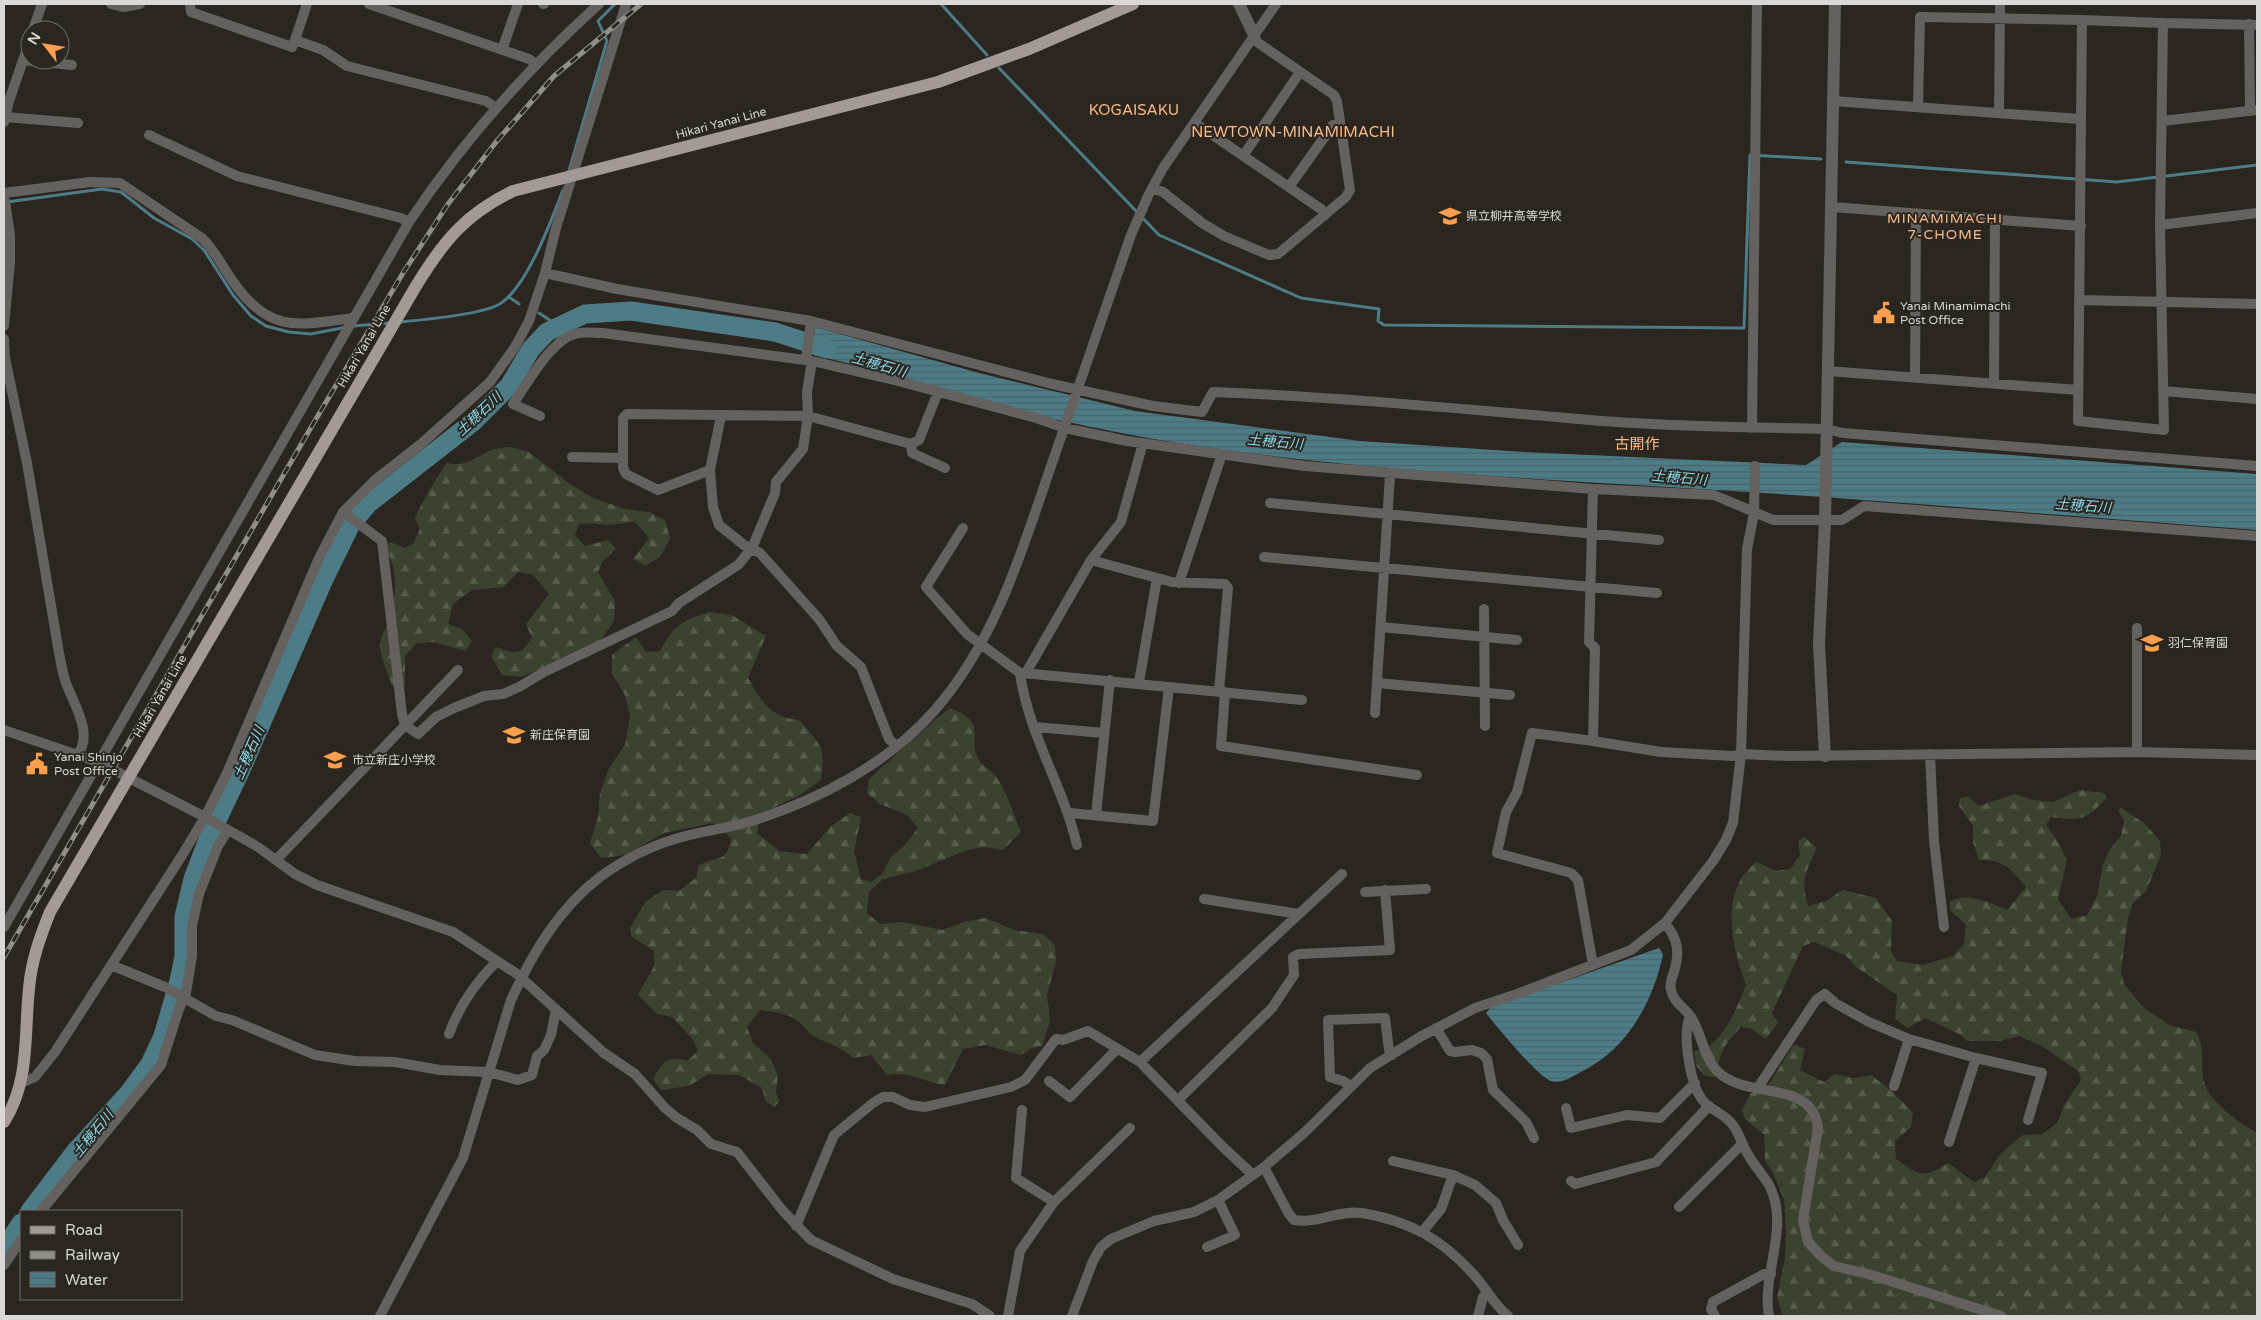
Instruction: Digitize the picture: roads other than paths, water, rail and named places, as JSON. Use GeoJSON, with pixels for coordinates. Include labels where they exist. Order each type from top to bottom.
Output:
{"type":"FeatureCollection","features":[{"type":"Feature","properties":{"kind":"main road","name":"Hikari Yanai Line"},"geometry":{"type":"LineString","coordinates":[[4,1122],[15,1102],[21,1083],[25,1059],[29,989],[39,939],[63,887],[438,249],[469,218],[494,200],[513,191],[938,82],[1029,49],[1133,4]]}},
{"type":"Feature","properties":{"kind":"street"},"geometry":{"type":"LineString","coordinates":[[36,20],[42,4]]}},
{"type":"Feature","properties":{"kind":"street"},"geometry":{"type":"LineString","coordinates":[[111,4],[123,7],[140,4]]}},
{"type":"Feature","properties":{"kind":"street"},"geometry":{"type":"LineString","coordinates":[[190,4],[191,12],[292,47],[307,4]]}},
{"type":"Feature","properties":{"kind":"street"},"geometry":{"type":"LineString","coordinates":[[369,4],[529,59],[536,64]]}},
{"type":"Feature","properties":{"kind":"street"},"geometry":{"type":"LineString","coordinates":[[502,50],[518,4]]}},
{"type":"Feature","properties":{"kind":"street"},"geometry":{"type":"LineString","coordinates":[[4,927],[409,222],[436,181],[496,108],[536,64],[599,4]]}},
{"type":"Feature","properties":{"kind":"street"},"geometry":{"type":"LineString","coordinates":[[21,1083],[34,1078],[55,1052],[206,818],[319,558],[343,512],[375,480],[421,444],[490,382],[515,347],[529,320],[545,273],[567,178],[626,4]]}},
{"type":"Feature","properties":{"kind":"street"},"geometry":{"type":"LineString","coordinates":[[1152,188],[1163,192],[1209,227],[1269,255],[1278,254],[1346,197],[1350,190],[1337,100],[1334,95],[1257,42],[1239,4]]}},
{"type":"Feature","properties":{"kind":"street"},"geometry":{"type":"LineString","coordinates":[[380,1316],[463,1158],[511,1000],[530,960],[557,921],[598,879],[619,864],[648,849],[677,838],[707,833],[753,820],[828,790],[857,774],[896,746],[934,711],[980,646],[994,620],[1019,562],[1139,216],[1152,188],[1276,4]]}},
{"type":"Feature","properties":{"kind":"street"},"geometry":{"type":"LineString","coordinates":[[1752,428],[1757,4]]}},
{"type":"Feature","properties":{"kind":"street"},"geometry":{"type":"LineString","coordinates":[[1825,756],[1819,644],[1825,520],[1835,4]]}},
{"type":"Feature","properties":{"kind":"street"},"geometry":{"type":"LineString","coordinates":[[1999,113],[2000,4]]}},
{"type":"Feature","properties":{"kind":"street"},"geometry":{"type":"LineString","coordinates":[[1918,106],[1920,17],[2253,24],[2254,110],[2162,121]]}},
{"type":"Feature","properties":{"kind":"street"},"geometry":{"type":"LineString","coordinates":[[2082,20],[2078,421],[2164,430],[2160,225],[2163,23]]}},
{"type":"Feature","properties":{"kind":"street"},"geometry":{"type":"LineString","coordinates":[[295,40],[323,50],[347,66],[486,102],[496,108]]}},
{"type":"Feature","properties":{"kind":"street"},"geometry":{"type":"LineString","coordinates":[[20,69],[4,120],[78,123]]}},
{"type":"Feature","properties":{"kind":"street"},"geometry":{"type":"LineString","coordinates":[[1243,156],[1300,72]]}},
{"type":"Feature","properties":{"kind":"street"},"geometry":{"type":"LineString","coordinates":[[1833,101],[2080,119]]}},
{"type":"Feature","properties":{"kind":"street"},"geometry":{"type":"LineString","coordinates":[[1195,123],[1289,187],[1325,215]]}},
{"type":"Feature","properties":{"kind":"street"},"geometry":{"type":"LineString","coordinates":[[1289,187],[1333,125],[1340,123]]}},
{"type":"Feature","properties":{"kind":"street"},"geometry":{"type":"LineString","coordinates":[[149,135],[237,176],[401,218],[409,222]]}},
{"type":"Feature","properties":{"kind":"street"},"geometry":{"type":"LineString","coordinates":[[4,326],[10,262],[10,235],[4,194],[90,182],[120,183],[203,239],[213,249],[240,291],[264,315],[292,324],[310,325],[352,320]]}},
{"type":"Feature","properties":{"kind":"street"},"geometry":{"type":"LineString","coordinates":[[1832,207],[1995,221],[2081,226]]}},
{"type":"Feature","properties":{"kind":"street"},"geometry":{"type":"LineString","coordinates":[[2160,225],[2257,213]]}},
{"type":"Feature","properties":{"kind":"street"},"geometry":{"type":"LineString","coordinates":[[1915,378],[1916,214]]}},
{"type":"Feature","properties":{"kind":"street"},"geometry":{"type":"LineString","coordinates":[[1994,384],[1995,221]]}},
{"type":"Feature","properties":{"kind":"street"},"geometry":{"type":"LineString","coordinates":[[545,273],[618,289],[811,323],[1078,391],[1153,406],[1202,412],[1212,392],[1468,407],[1603,421],[1752,428],[1826,429],[1843,433],[2257,466]]}},
{"type":"Feature","properties":{"kind":"street"},"geometry":{"type":"LineString","coordinates":[[2078,300],[2257,304]]}},
{"type":"Feature","properties":{"kind":"street"},"geometry":{"type":"LineString","coordinates":[[343,512],[378,536],[384,548],[398,685],[406,725],[418,734],[436,717],[454,708],[484,696],[503,694],[519,687],[544,672],[672,611],[679,603],[738,565],[752,548],[775,493],[776,482],[803,448],[808,416],[808,359],[811,323]]}},
{"type":"Feature","properties":{"kind":"street"},"geometry":{"type":"LineString","coordinates":[[540,416],[513,404],[556,346],[570,335],[577,333],[652,339],[808,359],[1065,427],[1143,443],[1305,466],[1390,475],[1714,495],[1773,520],[1842,520],[1864,506],[2257,536]]}},
{"type":"Feature","properties":{"kind":"street"},"geometry":{"type":"LineString","coordinates":[[4,339],[5,358],[27,463],[64,678],[83,729],[84,738],[78,754]]}},
{"type":"Feature","properties":{"kind":"street"},"geometry":{"type":"LineString","coordinates":[[1828,371],[2078,390]]}},
{"type":"Feature","properties":{"kind":"street"},"geometry":{"type":"LineString","coordinates":[[2163,391],[2257,399]]}},
{"type":"Feature","properties":{"kind":"street"},"geometry":{"type":"LineString","coordinates":[[710,470],[658,490],[626,474],[623,458],[623,418],[627,414],[808,416],[911,444],[919,440],[938,392]]}},
{"type":"Feature","properties":{"kind":"street"},"geometry":{"type":"LineString","coordinates":[[721,416],[710,470],[713,507],[719,526],[744,545],[760,553],[819,619],[837,646],[861,667],[889,739],[896,746]]}},
{"type":"Feature","properties":{"kind":"street"},"geometry":{"type":"LineString","coordinates":[[1077,845],[1070,813],[1026,704],[1024,672],[1091,560],[1121,522],[1143,443]]}},
{"type":"Feature","properties":{"kind":"street"},"geometry":{"type":"LineString","coordinates":[[911,444],[912,453],[945,468]]}},
{"type":"Feature","properties":{"kind":"street"},"geometry":{"type":"LineString","coordinates":[[1179,583],[1222,454]]}},
{"type":"Feature","properties":{"kind":"street"},"geometry":{"type":"LineString","coordinates":[[572,457],[623,458]]}},
{"type":"Feature","properties":{"kind":"street"},"geometry":{"type":"LineString","coordinates":[[1072,1316],[1093,1261],[1101,1247],[1111,1239],[1154,1221],[1194,1212],[1218,1200],[1254,1175],[1304,1133],[1370,1068],[1436,1028],[1475,1008],[1631,950],[1665,923],[1726,840],[1735,813],[1741,754],[1746,548],[1754,513],[1755,466]]}},
{"type":"Feature","properties":{"kind":"street"},"geometry":{"type":"LineString","coordinates":[[1375,713],[1390,475]]}},
{"type":"Feature","properties":{"kind":"street"},"geometry":{"type":"LineString","coordinates":[[1593,489],[1589,642],[1595,648],[1593,742]]}},
{"type":"Feature","properties":{"kind":"street"},"geometry":{"type":"LineString","coordinates":[[1270,503],[1659,540]]}},
{"type":"Feature","properties":{"kind":"street"},"geometry":{"type":"LineString","coordinates":[[963,528],[926,587],[980,646],[1012,666],[1024,672],[1139,682],[1168,687],[1302,700]]}},
{"type":"Feature","properties":{"kind":"street"},"geometry":{"type":"LineString","coordinates":[[1264,557],[1657,593]]}},
{"type":"Feature","properties":{"kind":"street"},"geometry":{"type":"LineString","coordinates":[[1091,560],[1179,583],[1225,584],[1228,588],[1221,746],[1418,775]]}},
{"type":"Feature","properties":{"kind":"street"},"geometry":{"type":"LineString","coordinates":[[1139,682],[1157,578]]}},
{"type":"Feature","properties":{"kind":"street"},"geometry":{"type":"LineString","coordinates":[[1484,609],[1485,726]]}},
{"type":"Feature","properties":{"kind":"street"},"geometry":{"type":"LineString","coordinates":[[1381,627],[1517,640]]}},
{"type":"Feature","properties":{"kind":"street"},"geometry":{"type":"LineString","coordinates":[[2138,628],[2138,752]]}},
{"type":"Feature","properties":{"kind":"street"},"geometry":{"type":"LineString","coordinates":[[276,860],[458,670]]}},
{"type":"Feature","properties":{"kind":"street"},"geometry":{"type":"LineString","coordinates":[[1096,815],[1110,680]]}},
{"type":"Feature","properties":{"kind":"street"},"geometry":{"type":"LineString","coordinates":[[1377,683],[1510,695]]}},
{"type":"Feature","properties":{"kind":"street"},"geometry":{"type":"LineString","coordinates":[[1070,813],[1152,821],[1168,687]]}},
{"type":"Feature","properties":{"kind":"street"},"geometry":{"type":"LineString","coordinates":[[1035,727],[1104,732]]}},
{"type":"Feature","properties":{"kind":"street"},"geometry":{"type":"LineString","coordinates":[[4,730],[98,762],[224,828],[295,874],[317,885],[439,926],[521,978],[604,1053],[635,1074],[665,1108],[697,1130],[711,1144],[737,1152],[796,1226],[811,1240],[893,1279],[972,1304],[990,1316]]}},
{"type":"Feature","properties":{"kind":"street"},"geometry":{"type":"LineString","coordinates":[[1593,965],[1578,880],[1571,873],[1496,853],[1506,812],[1517,792],[1532,734],[1661,752],[1733,756],[1741,754],[1825,756],[2138,752],[2257,755]]}},
{"type":"Feature","properties":{"kind":"street"},"geometry":{"type":"LineString","coordinates":[[1930,754],[1934,841],[1944,927]]}},
{"type":"Feature","properties":{"kind":"street"},"geometry":{"type":"LineString","coordinates":[[42,1210],[155,1075],[168,1048],[192,956],[192,926],[199,894],[224,828]]}},
{"type":"Feature","properties":{"kind":"street"},"geometry":{"type":"LineString","coordinates":[[1140,1062],[1342,874]]}},
{"type":"Feature","properties":{"kind":"street"},"geometry":{"type":"LineString","coordinates":[[1365,892],[1426,889]]}},
{"type":"Feature","properties":{"kind":"street"},"geometry":{"type":"LineString","coordinates":[[1178,1100],[1272,1008],[1294,975],[1293,957],[1300,954],[1390,950],[1385,890]]}},
{"type":"Feature","properties":{"kind":"street"},"geometry":{"type":"LineString","coordinates":[[1204,898],[1299,914]]}},
{"type":"Feature","properties":{"kind":"street"},"geometry":{"type":"LineString","coordinates":[[1665,923],[1673,933],[1678,947],[1670,984],[1671,992],[1690,1016],[1704,1050],[1717,1071],[1739,1085],[1798,1098],[1813,1108],[1817,1116],[1818,1128],[1803,1220],[1808,1242],[1834,1266],[1868,1274],[2000,1316]]}},
{"type":"Feature","properties":{"kind":"street"},"geometry":{"type":"LineString","coordinates":[[449,1034],[455,1018],[478,980],[497,962]]}},
{"type":"Feature","properties":{"kind":"street"},"geometry":{"type":"LineString","coordinates":[[111,965],[165,987],[216,1016],[232,1020],[315,1055],[355,1061],[395,1062],[440,1070],[489,1072],[518,1080],[532,1075],[537,1056],[544,1050],[552,1035],[556,1009]]}},
{"type":"Feature","properties":{"kind":"street"},"geometry":{"type":"LineString","coordinates":[[1757,1089],[1816,1000],[1826,994],[1835,1003],[1869,1022],[1909,1039],[1976,1058],[2042,1073],[2028,1120]]}},
{"type":"Feature","properties":{"kind":"street"},"geometry":{"type":"LineString","coordinates":[[1690,1016],[1687,1030],[1688,1052],[1695,1083],[1701,1098],[1731,1121],[1742,1144],[1769,1186],[1777,1218],[1777,1237],[1767,1300],[1769,1316]]}},
{"type":"Feature","properties":{"kind":"street"},"geometry":{"type":"LineString","coordinates":[[1351,1086],[1343,1081],[1330,1078],[1328,1020],[1385,1018],[1389,1050],[1392,1055]]}},
{"type":"Feature","properties":{"kind":"street"},"geometry":{"type":"LineString","coordinates":[[1436,1028],[1450,1051],[1472,1050],[1481,1053],[1487,1059],[1493,1090],[1526,1122],[1534,1138]]}},
{"type":"Feature","properties":{"kind":"street"},"geometry":{"type":"LineString","coordinates":[[796,1226],[834,1135],[883,1097],[893,1097],[910,1105],[925,1107],[1011,1087],[1024,1080],[1056,1039],[1063,1040],[1088,1032],[1140,1062],[1223,1147],[1254,1175]]}},
{"type":"Feature","properties":{"kind":"street"},"geometry":{"type":"LineString","coordinates":[[1894,1086],[1909,1039]]}},
{"type":"Feature","properties":{"kind":"street"},"geometry":{"type":"LineString","coordinates":[[1049,1081],[1070,1097],[1117,1049]]}},
{"type":"Feature","properties":{"kind":"street"},"geometry":{"type":"LineString","coordinates":[[1949,1142],[1976,1058]]}},
{"type":"Feature","properties":{"kind":"street"},"geometry":{"type":"LineString","coordinates":[[1566,1108],[1571,1128],[1627,1115],[1660,1118],[1695,1083]]}},
{"type":"Feature","properties":{"kind":"street"},"geometry":{"type":"LineString","coordinates":[[1571,1181],[1575,1184],[1656,1162],[1709,1106]]}},
{"type":"Feature","properties":{"kind":"street"},"geometry":{"type":"LineString","coordinates":[[1022,1110],[1016,1178],[1054,1202]]}},
{"type":"Feature","properties":{"kind":"street"},"geometry":{"type":"LineString","coordinates":[[1008,1316],[1020,1251],[1054,1202],[1130,1128]]}},
{"type":"Feature","properties":{"kind":"street"},"geometry":{"type":"LineString","coordinates":[[1679,1207],[1742,1144]]}},
{"type":"Feature","properties":{"kind":"street"},"geometry":{"type":"LineString","coordinates":[[1393,1162],[1453,1176],[1476,1185],[1496,1203],[1518,1245]]}},
{"type":"Feature","properties":{"kind":"street"},"geometry":{"type":"LineString","coordinates":[[1264,1167],[1294,1220],[1304,1222],[1346,1212],[1362,1213],[1411,1225],[1423,1231],[1462,1262],[1488,1291],[1497,1307],[1508,1316]]}},
{"type":"Feature","properties":{"kind":"street"},"geometry":{"type":"LineString","coordinates":[[1423,1231],[1441,1209],[1453,1176]]}},
{"type":"Feature","properties":{"kind":"street"},"geometry":{"type":"LineString","coordinates":[[1207,1247],[1235,1235],[1218,1200]]}},
{"type":"Feature","properties":{"kind":"street"},"geometry":{"type":"LineString","coordinates":[[4,1265],[20,1241]]}},
{"type":"Feature","properties":{"kind":"street"},"geometry":{"type":"LineString","coordinates":[[1715,1316],[1711,1308],[1713,1302],[1764,1274],[1771,1274]]}},
{"type":"Feature","properties":{"kind":"street"},"geometry":{"type":"LineString","coordinates":[[1478,1316],[1483,1297],[1488,1291]]}},
{"type":"Feature","properties":{"kind":"water"},"geometry":{"type":"Polygon","coordinates":[[[815,327],[979,373],[1135,411],[1360,441],[1524,452],[1806,465],[1842,442],[2257,474],[2257,530],[1852,499],[1396,469],[1269,456],[1205,447],[1054,419],[813,355],[815,327]]]}},
{"type":"Feature","properties":{"kind":"water"},"geometry":{"type":"Polygon","coordinates":[[[1659,948],[1663,954],[1658,972],[1652,990],[1635,1024],[1624,1039],[1596,1064],[1565,1080],[1555,1082],[1545,1078],[1518,1051],[1486,1013],[1491,1007],[1659,948]]]}},
{"type":"Feature","properties":{"kind":"waterway"},"geometry":{"type":"LineString","coordinates":[[568,174],[607,41],[598,21],[615,4]]}},
{"type":"Feature","properties":{"kind":"waterway"},"geometry":{"type":"LineString","coordinates":[[941,4],[987,55]]}},
{"type":"Feature","properties":{"kind":"waterway"},"geometry":{"type":"LineString","coordinates":[[999,68],[1159,235],[1301,298],[1379,309],[1378,321],[1384,325],[1744,328],[1750,155],[1821,159]]}},
{"type":"Feature","properties":{"kind":"waterway"},"geometry":{"type":"LineString","coordinates":[[1846,162],[2117,182],[2257,165]]}},
{"type":"Feature","properties":{"kind":"waterway"},"geometry":{"type":"LineString","coordinates":[[7,202],[102,189],[121,192],[154,218],[192,239],[204,250],[233,295],[251,316],[266,326],[289,332],[311,334],[347,327]]}},
{"type":"Feature","properties":{"kind":"waterway"},"geometry":{"type":"LineString","coordinates":[[400,322],[479,311],[498,305],[508,297],[528,270],[537,253],[563,190]]}},
{"type":"Feature","properties":{"kind":"waterway"},"geometry":{"type":"LineString","coordinates":[[509,297],[519,304]]}},
{"type":"Feature","properties":{"kind":"waterway","name":"土穂石川"},"geometry":{"type":"LineString","coordinates":[[31,1210],[75,1152],[128,1094],[150,1064],[163,1036],[179,981],[184,956],[184,917],[193,879],[209,837],[240,772],[324,579],[351,524],[368,504],[473,422],[509,386],[531,349],[547,332],[585,314],[631,311],[775,332],[827,349]]}},
{"type":"Feature","properties":{"kind":"waterway"},"geometry":{"type":"LineString","coordinates":[[539,313],[557,325]]}},
{"type":"Feature","properties":{"kind":"waterway"},"geometry":{"type":"LineString","coordinates":[[353,326],[389,323]]}},
{"type":"Feature","properties":{"kind":"waterway","name":"土穂石川"},"geometry":{"type":"LineString","coordinates":[[4,1249],[20,1225]]}},
{"type":"Feature","properties":{"kind":"railway"},"geometry":{"type":"LineString","coordinates":[[4,957],[313,424],[403,273],[448,204],[496,142],[554,76],[641,4]]}},
{"type":"Feature","properties":{"kind":"place","name":"県立柳井高等学校"},"geometry":{"type":"Point","coordinates":[1450,216]}},
{"type":"Feature","properties":{"kind":"place","name":"Yanai Minamimachi Post Office"},"geometry":{"type":"Point","coordinates":[1884,313]}},
{"type":"Feature","properties":{"kind":"place","name":"羽仁保育園"},"geometry":{"type":"Point","coordinates":[2152,643]}},
{"type":"Feature","properties":{"kind":"place","name":"新庄保育園"},"geometry":{"type":"Point","coordinates":[514,735]}},
{"type":"Feature","properties":{"kind":"place","name":"市立新庄小学校"},"geometry":{"type":"Point","coordinates":[335,760]}},
{"type":"Feature","properties":{"kind":"place","name":"Yanai Shinjo Post Office"},"geometry":{"type":"Point","coordinates":[37,764]}},
{"type":"Feature","properties":{"kind":"district","name":"KOGAISAKU"},"geometry":{"type":"Point","coordinates":[1134,110]}},
{"type":"Feature","properties":{"kind":"district","name":"NEWTOWN-MINAMIMACHI"},"geometry":{"type":"Point","coordinates":[1293,132]}},
{"type":"Feature","properties":{"kind":"district","name":"MINAMIMACHI 7-CHOME"},"geometry":{"type":"Point","coordinates":[1945,226]}},
{"type":"Feature","properties":{"kind":"district","name":"古開作"},"geometry":{"type":"Point","coordinates":[1637,444]}}]}
